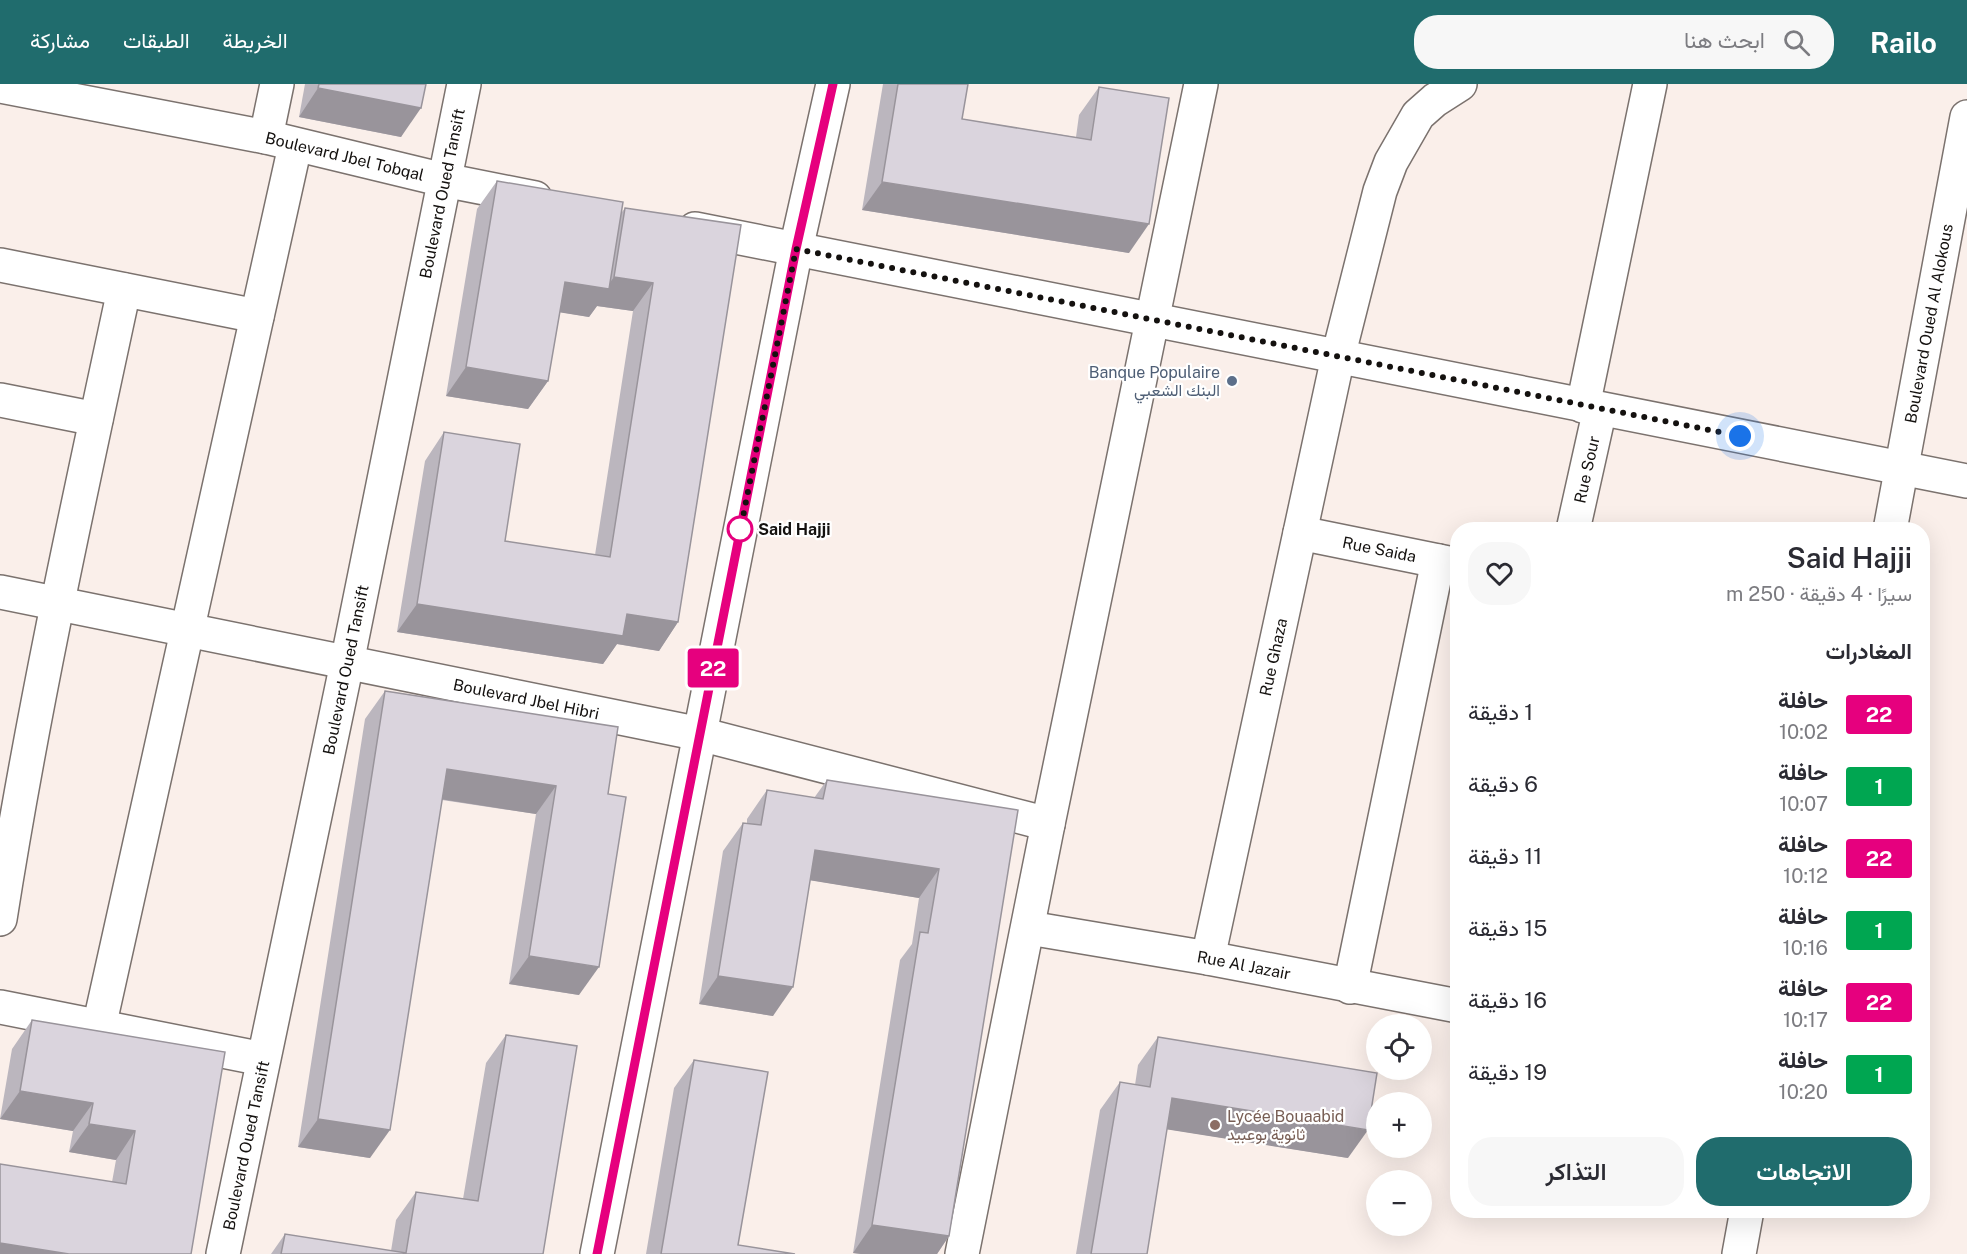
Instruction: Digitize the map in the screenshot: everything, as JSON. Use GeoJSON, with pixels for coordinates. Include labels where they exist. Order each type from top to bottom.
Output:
{"type":"FeatureCollection","features":[{"type":"Feature","properties":{"kind":"street"},"geometry":{"type":"LineString","coordinates":[[99,1027],[257,316],[280,141],[277,84]]}},
{"type":"Feature","properties":{"kind":"street","name":"Boulevard Oued Tansift"},"geometry":{"type":"LineString","coordinates":[[224,1254],[464,84]]}},
{"type":"Feature","properties":{"kind":"street"},"geometry":{"type":"LineString","coordinates":[[597,1254],[796,249],[833,84]]}},
{"type":"Feature","properties":{"kind":"street"},"geometry":{"type":"LineString","coordinates":[[962,1254],[1048,824],[1201,84]]}},
{"type":"Feature","properties":{"kind":"street","name":"Rue Ghaza"},"geometry":{"type":"LineString","coordinates":[[1208,958],[1338,357],[1380,191],[1391,162],[1418,115],[1461,84]]}},
{"type":"Feature","properties":{"kind":"street","name":"Rue Sour"},"geometry":{"type":"LineString","coordinates":[[1574,522],[1591,408],[1650,84]]}},
{"type":"Feature","properties":{"kind":"street","name":"Boulevard Jbel Tobqal"},"geometry":{"type":"LineString","coordinates":[[0,86],[280,141],[444,180],[562,203]]}},
{"type":"Feature","properties":{"kind":"street","name":"Boulevard Oued Al Alokous"},"geometry":{"type":"LineString","coordinates":[[1892,522],[1904,468],[1967,117]]}},
{"type":"Feature","properties":{"kind":"street"},"geometry":{"type":"LineString","coordinates":[[667,224],[1967,481]]}},
{"type":"Feature","properties":{"kind":"street"},"geometry":{"type":"LineString","coordinates":[[0,265],[257,316]]}},
{"type":"Feature","properties":{"kind":"street"},"geometry":{"type":"LineString","coordinates":[[0,919],[8,817],[57,604],[124,290]]}},
{"type":"Feature","properties":{"kind":"street"},"geometry":{"type":"LineString","coordinates":[[0,400],[96,419]]}},
{"type":"Feature","properties":{"kind":"street","name":"Rue Saida"},"geometry":{"type":"LineString","coordinates":[[1300,533],[1448,563]]}},
{"type":"Feature","properties":{"kind":"street"},"geometry":{"type":"LineString","coordinates":[[1350,987],[1448,563]]}},
{"type":"Feature","properties":{"kind":"street","name":"Boulevard Jbel Hibri"},"geometry":{"type":"LineString","coordinates":[[0,592],[700,734],[1048,824]]}},
{"type":"Feature","properties":{"kind":"street","name":"Rue Al Jazair"},"geometry":{"type":"LineString","coordinates":[[1029,928],[1208,958],[1450,1005]]}},
{"type":"Feature","properties":{"kind":"street"},"geometry":{"type":"LineString","coordinates":[[0,1007],[263,1059]]}},
{"type":"Feature","properties":{"kind":"street"},"geometry":{"type":"LineString","coordinates":[[1740,1254],[1747,1218]]}},
{"type":"Feature","properties":{"kind":"building"},"geometry":{"type":"Polygon","coordinates":[[[319,84],[426,84],[421,108],[318,88],[319,84]]]}},
{"type":"Feature","properties":{"kind":"building"},"geometry":{"type":"Polygon","coordinates":[[[898,84],[968,84],[962,119],[1091,140],[1099,87],[1169,98],[1149,224],[882,182],[898,84]]]}},
{"type":"Feature","properties":{"kind":"building"},"geometry":{"type":"Polygon","coordinates":[[[497,181],[623,202],[609,289],[565,282],[548,381],[466,367],[497,181]]]}},
{"type":"Feature","properties":{"kind":"building"},"geometry":{"type":"Polygon","coordinates":[[[625,208],[741,225],[678,622],[627,614],[623,636],[417,604],[444,432],[520,444],[505,541],[610,557],[653,283],[614,277],[625,208]]]}},
{"type":"Feature","properties":{"kind":"building"},"geometry":{"type":"Polygon","coordinates":[[[385,691],[618,727],[608,794],[626,797],[599,967],[529,956],[556,786],[447,769],[390,1130],[318,1119],[385,691]]]}},
{"type":"Feature","properties":{"kind":"building"},"geometry":{"type":"Polygon","coordinates":[[[827,780],[1018,810],[949,1236],[872,1225],[920,932],[928,933],[939,869],[815,850],[793,987],[718,976],[743,823],[761,825],[767,790],[823,799],[827,780]]]}},
{"type":"Feature","properties":{"kind":"building"},"geometry":{"type":"Polygon","coordinates":[[[32,1020],[225,1052],[191,1254],[69,1254],[0,1243],[0,1164],[126,1184],[135,1131],[89,1124],[93,1103],[20,1091],[32,1020]]]}},
{"type":"Feature","properties":{"kind":"building"},"geometry":{"type":"Polygon","coordinates":[[[506,1035],[577,1046],[543,1254],[281,1254],[285,1234],[406,1253],[416,1192],[478,1201],[506,1035]]]}},
{"type":"Feature","properties":{"kind":"building"},"geometry":{"type":"Polygon","coordinates":[[[1158,1037],[1366,1071],[1366,1080],[1376,1080],[1374,1092],[1366,1092],[1366,1130],[1172,1098],[1147,1254],[1091,1254],[1120,1082],[1150,1087],[1158,1037]]]}},
{"type":"Feature","properties":{"kind":"building"},"geometry":{"type":"Polygon","coordinates":[[[694,1060],[768,1072],[738,1245],[795,1254],[661,1254],[694,1060]]]}},
{"type":"Feature","properties":{"kind":"bus line","name":"22"},"geometry":{"type":"LineString","coordinates":[[597,1254],[796,249],[833,84]]}},
{"type":"Feature","properties":{"kind":"place","name":"Banque Populaire البنك الشعبي"},"geometry":{"type":"Point","coordinates":[1232,381]}},
{"type":"Feature","properties":{"kind":"place","name":"Said Hajji"},"geometry":{"type":"Point","coordinates":[740,529]}},
{"type":"Feature","properties":{"kind":"place","name":"Lycée Bouaabid ثانوية بوعبيد"},"geometry":{"type":"Point","coordinates":[1215,1125]}},
{"type":"Feature","properties":{"kind":"route"},"geometry":{"type":"LineString","coordinates":[[740,529],[739,537],[796,249],[1740,436]]}}]}
